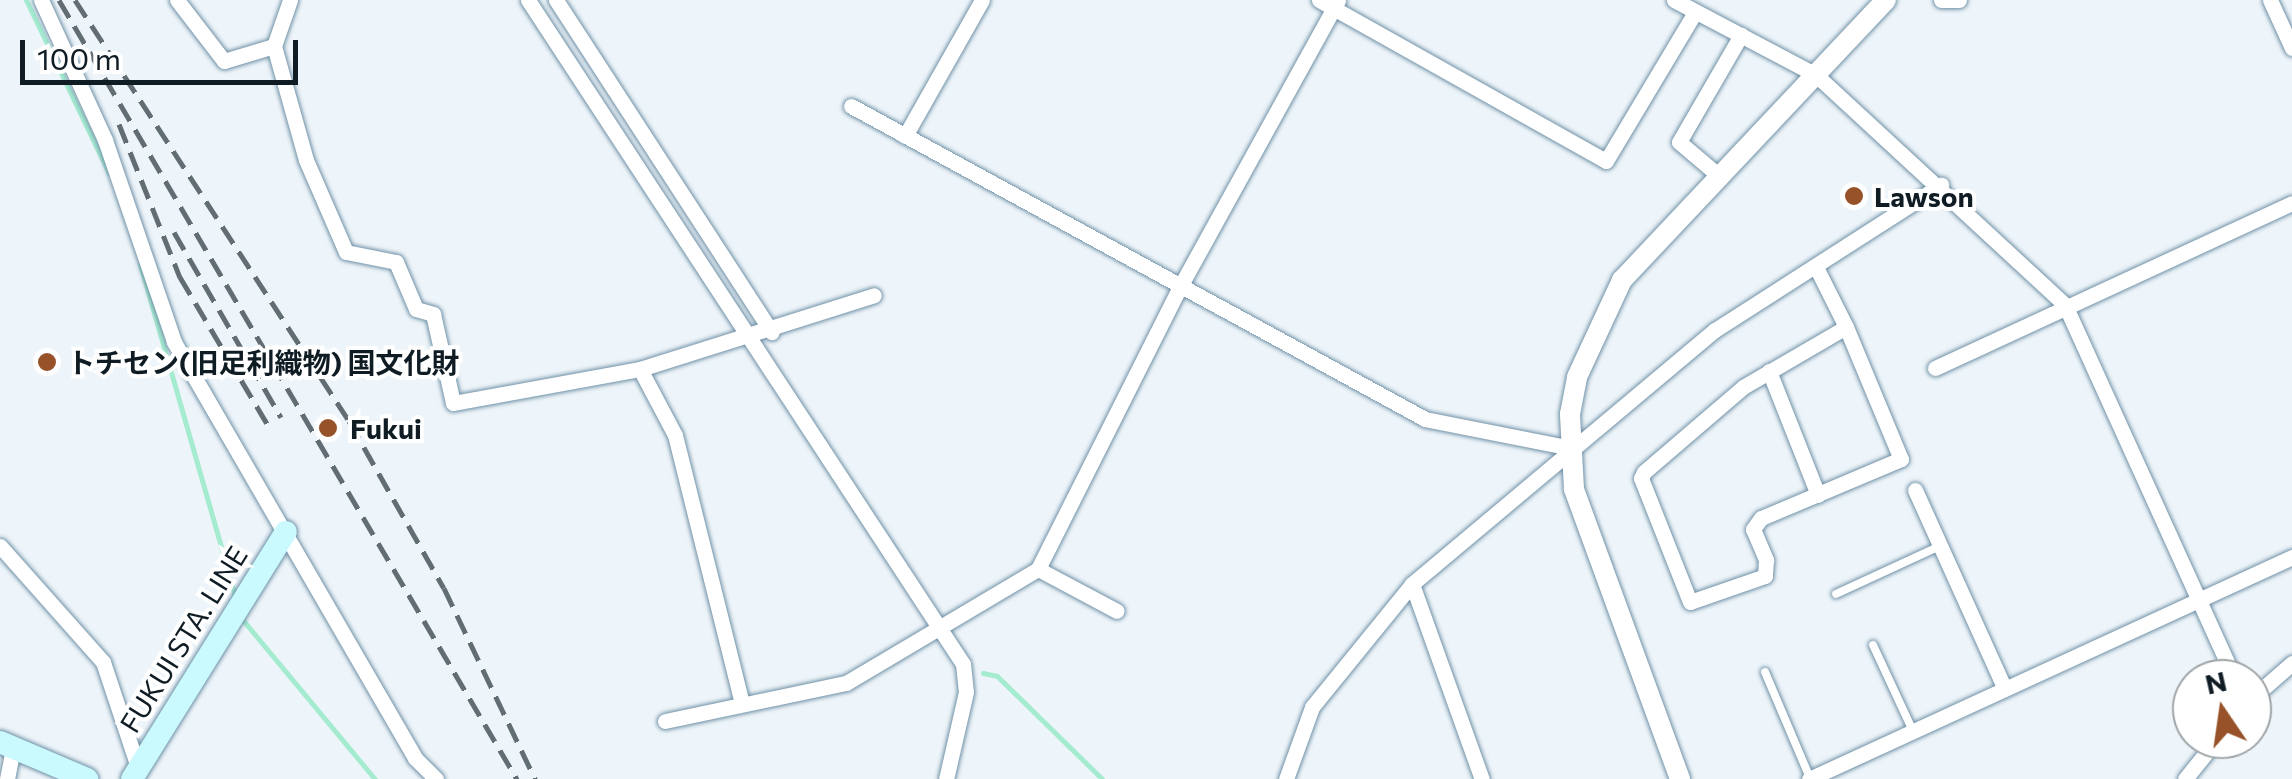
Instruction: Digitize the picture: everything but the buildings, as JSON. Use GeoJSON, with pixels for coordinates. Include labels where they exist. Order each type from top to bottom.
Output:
{"type":"FeatureCollection","features":[{"type":"Feature","properties":{"kind":"main road","name":"FUKUI STA. LINE"},"geometry":{"type":"LineString","coordinates":[[135,773],[286,532]]}},
{"type":"Feature","properties":{"kind":"main road"},"geometry":{"type":"LineString","coordinates":[[7,744],[87,779]]}},
{"type":"Feature","properties":{"kind":"street"},"geometry":{"type":"LineString","coordinates":[[41,0],[105,140],[174,342],[415,758],[436,779]]}},
{"type":"Feature","properties":{"kind":"street"},"geometry":{"type":"LineString","coordinates":[[176,0],[224,61],[274,46]]}},
{"type":"Feature","properties":{"kind":"street"},"geometry":{"type":"LineString","coordinates":[[290,0],[274,46],[306,160],[346,252],[396,262],[416,309],[433,314],[453,402],[640,369],[744,334],[772,332],[874,295]]}},
{"type":"Feature","properties":{"kind":"street"},"geometry":{"type":"LineString","coordinates":[[528,0],[936,630],[963,664],[966,679],[946,779]]}},
{"type":"Feature","properties":{"kind":"street"},"geometry":{"type":"LineString","coordinates":[[556,0],[772,332]]}},
{"type":"Feature","properties":{"kind":"street"},"geometry":{"type":"LineString","coordinates":[[906,136],[982,0]]}},
{"type":"Feature","properties":{"kind":"street"},"geometry":{"type":"LineString","coordinates":[[1674,0],[1816,75],[1941,185],[2065,306],[2226,659]]}},
{"type":"Feature","properties":{"kind":"street"},"geometry":{"type":"LineString","coordinates":[[1680,779],[1574,489],[1572,448],[1577,377],[1602,314],[1622,280],[1886,0]]}},
{"type":"Feature","properties":{"kind":"street"},"geometry":{"type":"LineString","coordinates":[[1941,0],[1959,0]]}},
{"type":"Feature","properties":{"kind":"street"},"geometry":{"type":"LineString","coordinates":[[2270,0],[2292,48]]}},
{"type":"Feature","properties":{"kind":"street"},"geometry":{"type":"LineString","coordinates":[[665,721],[846,683],[1038,569],[1182,283],[1330,3],[1606,161],[1696,12]]}},
{"type":"Feature","properties":{"kind":"street"},"geometry":{"type":"LineString","coordinates":[[1718,175],[1679,142],[1741,35]]}},
{"type":"Feature","properties":{"kind":"street"},"geometry":{"type":"LineString","coordinates":[[851,106],[1182,283],[1425,419],[1572,448]]}},
{"type":"Feature","properties":{"kind":"street"},"geometry":{"type":"LineString","coordinates":[[1286,779],[1312,708],[1412,584],[1715,330],[1941,185]]}},
{"type":"Feature","properties":{"kind":"street"},"geometry":{"type":"LineString","coordinates":[[1936,368],[2292,203]]}},
{"type":"Feature","properties":{"kind":"street"},"geometry":{"type":"LineString","coordinates":[[1816,266],[1846,327],[1901,459],[1754,523],[1765,576],[1690,602],[1641,478],[1769,371],[1846,327]]}},
{"type":"Feature","properties":{"kind":"street"},"geometry":{"type":"LineString","coordinates":[[640,369],[675,435],[742,704]]}},
{"type":"Feature","properties":{"kind":"street"},"geometry":{"type":"LineString","coordinates":[[1769,371],[1818,495]]}},
{"type":"Feature","properties":{"kind":"street"},"geometry":{"type":"LineString","coordinates":[[1915,490],[2005,689]]}},
{"type":"Feature","properties":{"kind":"street"},"geometry":{"type":"LineString","coordinates":[[0,546],[102,662],[135,773]]}},
{"type":"Feature","properties":{"kind":"street"},"geometry":{"type":"LineString","coordinates":[[1810,779],[2292,556]]}},
{"type":"Feature","properties":{"kind":"street"},"geometry":{"type":"LineString","coordinates":[[1038,569],[1117,611]]}},
{"type":"Feature","properties":{"kind":"street"},"geometry":{"type":"LineString","coordinates":[[1412,584],[1482,779]]}},
{"type":"Feature","properties":{"kind":"street"},"geometry":{"type":"LineString","coordinates":[[2272,680],[2292,663]]}},
{"type":"Feature","properties":{"kind":"street"},"geometry":{"type":"LineString","coordinates":[[7,744],[7,779]]}},
{"type":"Feature","properties":{"kind":"street"},"geometry":{"type":"LineString","coordinates":[[2184,779],[2200,759]]}},
{"type":"Feature","properties":{"kind":"lane"},"geometry":{"type":"LineString","coordinates":[[1836,594],[1940,546]]}},
{"type":"Feature","properties":{"kind":"lane"},"geometry":{"type":"LineString","coordinates":[[1873,644],[1913,731]]}},
{"type":"Feature","properties":{"kind":"lane"},"geometry":{"type":"LineString","coordinates":[[1765,672],[1810,779]]}},
{"type":"Feature","properties":{"kind":"waterway"},"geometry":{"type":"LineString","coordinates":[[26,0],[109,173]]}},
{"type":"Feature","properties":{"kind":"waterway"},"geometry":{"type":"LineString","coordinates":[[140,264],[236,599]]}},
{"type":"Feature","properties":{"kind":"waterway"},"geometry":{"type":"LineString","coordinates":[[242,619],[375,779]]}},
{"type":"Feature","properties":{"kind":"waterway"},"geometry":{"type":"LineString","coordinates":[[983,673],[997,676],[1102,779]]}},
{"type":"Feature","properties":{"kind":"railway"},"geometry":{"type":"LineString","coordinates":[[59,0],[517,779]]}},
{"type":"Feature","properties":{"kind":"railway"},"geometry":{"type":"LineString","coordinates":[[75,0],[349,421],[444,588],[535,779]]}},
{"type":"Feature","properties":{"kind":"railway"},"geometry":{"type":"LineString","coordinates":[[119,124],[180,277],[269,427]]}},
{"type":"Feature","properties":{"kind":"railway"},"geometry":{"type":"LineString","coordinates":[[174,232],[281,417]]}},
{"type":"Feature","properties":{"kind":"place","name":"Lawson"},"geometry":{"type":"Point","coordinates":[1854,196]}},
{"type":"Feature","properties":{"kind":"place","name":"トチセン(旧足利織物) 国文化財"},"geometry":{"type":"Point","coordinates":[47,362]}},
{"type":"Feature","properties":{"kind":"place","name":"Fukui"},"geometry":{"type":"Point","coordinates":[328,428]}}]}
